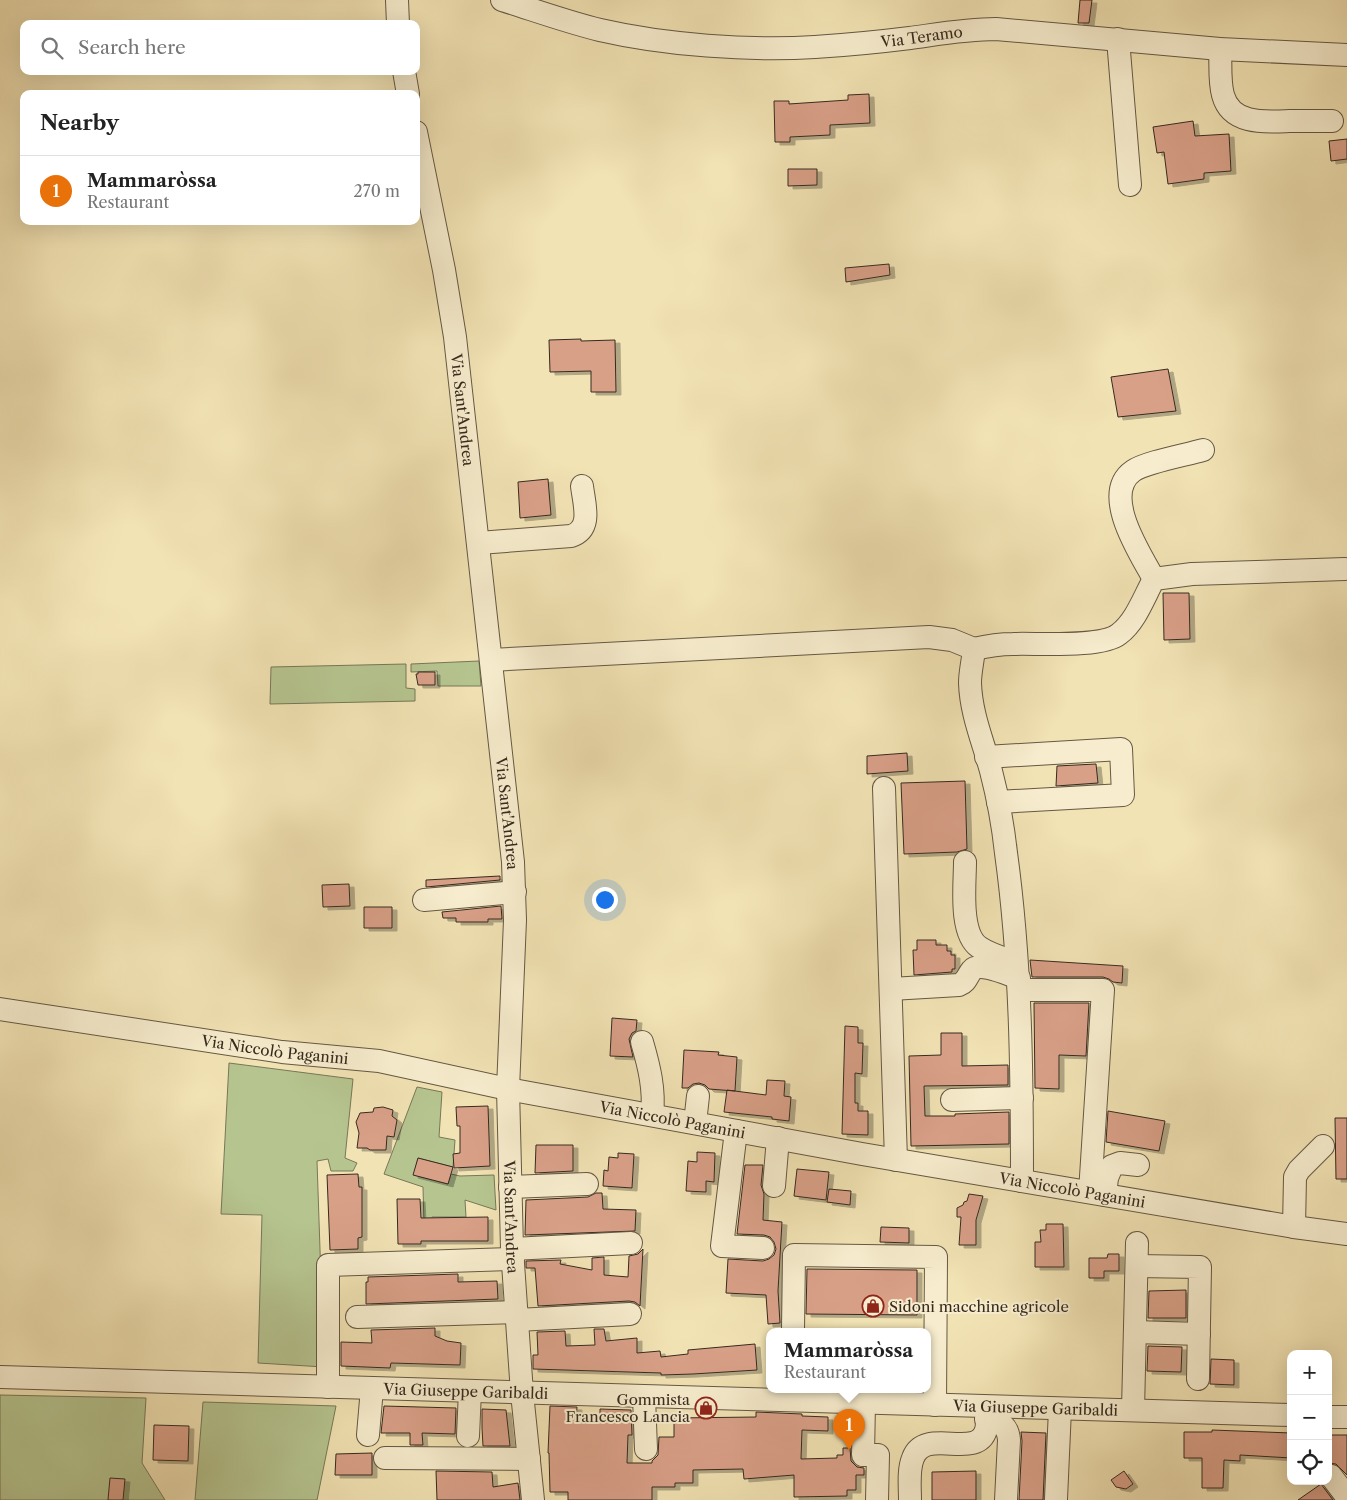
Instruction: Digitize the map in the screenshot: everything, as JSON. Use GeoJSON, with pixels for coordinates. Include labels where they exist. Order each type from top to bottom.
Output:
{"type":"FeatureCollection","features":[{"type":"Feature","properties":{"kind":"street"},"geometry":{"type":"LineString","coordinates":[[397,0],[398,20]]}},
{"type":"Feature","properties":{"kind":"street","name":"Via Teramo"},"geometry":{"type":"LineString","coordinates":[[502,0],[577,24],[618,34],[721,46],[814,47],[986,29],[1220,49],[1347,55]]}},
{"type":"Feature","properties":{"kind":"street"},"geometry":{"type":"LineString","coordinates":[[1118,39],[1130,185]]}},
{"type":"Feature","properties":{"kind":"street"},"geometry":{"type":"LineString","coordinates":[[1220,49],[1223,96],[1237,115],[1264,122],[1332,120]]}},
{"type":"Feature","properties":{"kind":"street"},"geometry":{"type":"LineString","coordinates":[[405,75],[407,90]]}},
{"type":"Feature","properties":{"kind":"street","name":"Via Sant'Andrea"},"geometry":{"type":"LineString","coordinates":[[420,152],[444,270],[455,337],[513,862],[515,892],[508,1089],[512,1254],[522,1393],[533,1500]]}},
{"type":"Feature","properties":{"kind":"street"},"geometry":{"type":"LineString","coordinates":[[1154,579],[1126,524],[1122,499],[1123,485],[1128,476],[1140,467],[1203,450]]}},
{"type":"Feature","properties":{"kind":"street"},"geometry":{"type":"LineString","coordinates":[[479,543],[577,534],[584,526],[585,519],[582,486]]}},
{"type":"Feature","properties":{"kind":"street"},"geometry":{"type":"LineString","coordinates":[[1154,579],[1192,574],[1345,569]]}},
{"type":"Feature","properties":{"kind":"street"},"geometry":{"type":"LineString","coordinates":[[491,660],[929,637],[952,640],[974,649],[996,644],[1095,642],[1115,638],[1129,625],[1154,579]]}},
{"type":"Feature","properties":{"kind":"street"},"geometry":{"type":"LineString","coordinates":[[974,649],[970,682],[971,696],[975,718],[998,802],[1007,861],[1019,977],[1022,1181]]}},
{"type":"Feature","properties":{"kind":"street"},"geometry":{"type":"LineString","coordinates":[[986,757],[1120,749],[1123,795],[998,802]]}},
{"type":"Feature","properties":{"kind":"street"},"geometry":{"type":"LineString","coordinates":[[884,788],[896,1160]]}},
{"type":"Feature","properties":{"kind":"street"},"geometry":{"type":"LineString","coordinates":[[965,862],[966,920],[971,939],[1019,977]]}},
{"type":"Feature","properties":{"kind":"street"},"geometry":{"type":"LineString","coordinates":[[424,900],[515,892]]}},
{"type":"Feature","properties":{"kind":"street"},"geometry":{"type":"LineString","coordinates":[[891,989],[959,985],[967,979],[972,969],[979,966],[1019,977],[1102,990],[1098,1194]]}},
{"type":"Feature","properties":{"kind":"street","name":"Via Niccolò Paganini"},"geometry":{"type":"LineString","coordinates":[[0,1009],[282,1052],[379,1061],[508,1089],[896,1160],[1294,1227],[1347,1234]]}},
{"type":"Feature","properties":{"kind":"street"},"geometry":{"type":"LineString","coordinates":[[642,1042],[651,1079],[652,1115]]}},
{"type":"Feature","properties":{"kind":"street"},"geometry":{"type":"LineString","coordinates":[[695,1123],[698,1096]]}},
{"type":"Feature","properties":{"kind":"street"},"geometry":{"type":"LineString","coordinates":[[952,1100],[1022,1098]]}},
{"type":"Feature","properties":{"kind":"street"},"geometry":{"type":"LineString","coordinates":[[736,1131],[722,1246],[763,1248]]}},
{"type":"Feature","properties":{"kind":"street"},"geometry":{"type":"LineString","coordinates":[[774,1186],[778,1138]]}},
{"type":"Feature","properties":{"kind":"street"},"geometry":{"type":"LineString","coordinates":[[1294,1227],[1293,1185],[1295,1178],[1299,1170],[1322,1146]]}},
{"type":"Feature","properties":{"kind":"street"},"geometry":{"type":"LineString","coordinates":[[1098,1194],[1112,1166],[1120,1163],[1138,1165]]}},
{"type":"Feature","properties":{"kind":"street"},"geometry":{"type":"LineString","coordinates":[[510,1187],[587,1184]]}},
{"type":"Feature","properties":{"kind":"street"},"geometry":{"type":"LineString","coordinates":[[328,1387],[328,1265],[512,1254],[631,1243]]}},
{"type":"Feature","properties":{"kind":"street"},"geometry":{"type":"LineString","coordinates":[[1133,1410],[1137,1243]]}},
{"type":"Feature","properties":{"kind":"street"},"geometry":{"type":"LineString","coordinates":[[793,1328],[794,1255],[936,1256],[931,1373],[935,1405]]}},
{"type":"Feature","properties":{"kind":"street"},"geometry":{"type":"LineString","coordinates":[[1137,1266],[1200,1267],[1198,1379]]}},
{"type":"Feature","properties":{"kind":"street"},"geometry":{"type":"LineString","coordinates":[[358,1316],[630,1314]]}},
{"type":"Feature","properties":{"kind":"street"},"geometry":{"type":"LineString","coordinates":[[1135,1332],[1199,1334]]}},
{"type":"Feature","properties":{"kind":"street","name":"Via Giuseppe Garibaldi"},"geometry":{"type":"LineString","coordinates":[[0,1377],[644,1397],[816,1395],[864,1403],[935,1405],[986,1413],[1060,1409],[1287,1415]]}},
{"type":"Feature","properties":{"kind":"street"},"geometry":{"type":"LineString","coordinates":[[368,1435],[372,1388]]}},
{"type":"Feature","properties":{"kind":"street"},"geometry":{"type":"LineString","coordinates":[[468,1436],[470,1391]]}},
{"type":"Feature","properties":{"kind":"street"},"geometry":{"type":"LineString","coordinates":[[644,1397],[646,1449]]}},
{"type":"Feature","properties":{"kind":"street"},"geometry":{"type":"LineString","coordinates":[[864,1403],[863,1455],[878,1455],[877,1500]]}},
{"type":"Feature","properties":{"kind":"street"},"geometry":{"type":"LineString","coordinates":[[1056,1499],[1060,1409]]}},
{"type":"Feature","properties":{"kind":"street"},"geometry":{"type":"LineString","coordinates":[[910,1500],[912,1462],[917,1451],[927,1444],[969,1444],[978,1441],[985,1431],[986,1413]]}},
{"type":"Feature","properties":{"kind":"street"},"geometry":{"type":"LineString","coordinates":[[986,1413],[1002,1424],[1008,1431],[1006,1500]]}},
{"type":"Feature","properties":{"kind":"street"},"geometry":{"type":"LineString","coordinates":[[1332,1416],[1347,1417]]}},
{"type":"Feature","properties":{"kind":"street"},"geometry":{"type":"LineString","coordinates":[[385,1458],[529,1459]]}},
{"type":"Feature","properties":{"kind":"street"},"geometry":{"type":"LineString","coordinates":[[1332,1477],[1347,1497]]}},
{"type":"Feature","properties":{"kind":"green space"},"geometry":{"type":"Polygon","coordinates":[[[479,661],[481,686],[438,686],[437,671],[411,672],[411,664],[479,661]]]}},
{"type":"Feature","properties":{"kind":"green space"},"geometry":{"type":"Polygon","coordinates":[[[406,664],[406,688],[415,689],[415,701],[270,704],[271,667],[406,664]]]}},
{"type":"Feature","properties":{"kind":"green space"},"geometry":{"type":"Polygon","coordinates":[[[229,1063],[353,1079],[345,1158],[357,1163],[353,1171],[331,1171],[328,1159],[317,1161],[324,1367],[258,1363],[262,1215],[221,1214],[229,1063]]]}},
{"type":"Feature","properties":{"kind":"green space"},"geometry":{"type":"Polygon","coordinates":[[[417,1087],[442,1092],[439,1137],[455,1140],[453,1167],[418,1158],[414,1175],[448,1184],[451,1174],[460,1176],[494,1175],[496,1210],[465,1200],[466,1217],[432,1217],[432,1225],[424,1225],[423,1187],[384,1174],[417,1087]]]}},
{"type":"Feature","properties":{"kind":"green space"},"geometry":{"type":"Polygon","coordinates":[[[0,1395],[146,1398],[142,1463],[165,1500],[0,1500],[0,1395]]]}},
{"type":"Feature","properties":{"kind":"green space"},"geometry":{"type":"Polygon","coordinates":[[[203,1402],[336,1406],[317,1500],[195,1500],[203,1402]]]}},
{"type":"Feature","properties":{"kind":"building"},"geometry":{"type":"Polygon","coordinates":[[[1080,0],[1092,0],[1089,23],[1078,23],[1080,0]]]}},
{"type":"Feature","properties":{"kind":"building"},"geometry":{"type":"Polygon","coordinates":[[[869,94],[870,123],[830,125],[830,135],[790,137],[790,142],[775,142],[774,101],[789,101],[789,104],[848,100],[848,95],[869,94]]]}},
{"type":"Feature","properties":{"kind":"building"},"geometry":{"type":"Polygon","coordinates":[[[1193,121],[1195,136],[1229,134],[1231,171],[1204,173],[1204,179],[1168,184],[1164,152],[1157,153],[1153,127],[1193,121]]]}},
{"type":"Feature","properties":{"kind":"building"},"geometry":{"type":"Polygon","coordinates":[[[1347,139],[1347,159],[1331,161],[1329,141],[1347,139]]]}},
{"type":"Feature","properties":{"kind":"building"},"geometry":{"type":"Polygon","coordinates":[[[788,169],[817,169],[817,185],[788,186],[788,169]]]}},
{"type":"Feature","properties":{"kind":"building"},"geometry":{"type":"Polygon","coordinates":[[[889,264],[890,275],[846,282],[845,268],[889,264]]]}},
{"type":"Feature","properties":{"kind":"building"},"geometry":{"type":"Polygon","coordinates":[[[581,339],[581,341],[615,340],[616,392],[591,392],[591,371],[550,372],[549,340],[581,339]]]}},
{"type":"Feature","properties":{"kind":"building"},"geometry":{"type":"Polygon","coordinates":[[[1168,369],[1176,411],[1118,417],[1111,377],[1168,369]]]}},
{"type":"Feature","properties":{"kind":"building"},"geometry":{"type":"Polygon","coordinates":[[[548,479],[551,515],[520,518],[518,482],[548,479]]]}},
{"type":"Feature","properties":{"kind":"building"},"geometry":{"type":"Polygon","coordinates":[[[1163,593],[1189,593],[1190,639],[1164,640],[1163,593]]]}},
{"type":"Feature","properties":{"kind":"building"},"geometry":{"type":"Polygon","coordinates":[[[418,672],[435,672],[435,685],[418,685],[416,674],[418,672]]]}},
{"type":"Feature","properties":{"kind":"building"},"geometry":{"type":"Polygon","coordinates":[[[907,753],[908,771],[867,774],[867,756],[907,753]]]}},
{"type":"Feature","properties":{"kind":"building"},"geometry":{"type":"Polygon","coordinates":[[[1096,764],[1098,783],[1056,786],[1057,766],[1096,764]]]}},
{"type":"Feature","properties":{"kind":"building"},"geometry":{"type":"Polygon","coordinates":[[[965,781],[967,849],[957,852],[904,854],[901,783],[965,781]]]}},
{"type":"Feature","properties":{"kind":"building"},"geometry":{"type":"Polygon","coordinates":[[[500,876],[500,880],[426,887],[426,880],[500,876]]]}},
{"type":"Feature","properties":{"kind":"building"},"geometry":{"type":"Polygon","coordinates":[[[349,884],[350,906],[323,907],[322,885],[349,884]]]}},
{"type":"Feature","properties":{"kind":"building"},"geometry":{"type":"Polygon","coordinates":[[[501,906],[502,919],[488,919],[488,922],[456,922],[456,918],[443,918],[442,912],[501,906]]]}},
{"type":"Feature","properties":{"kind":"building"},"geometry":{"type":"Polygon","coordinates":[[[364,907],[392,907],[392,928],[364,928],[364,907]]]}},
{"type":"Feature","properties":{"kind":"building"},"geometry":{"type":"Polygon","coordinates":[[[917,940],[936,940],[936,945],[947,945],[947,951],[951,951],[951,955],[955,955],[955,969],[952,969],[952,972],[914,975],[913,950],[917,950],[917,940]]]}},
{"type":"Feature","properties":{"kind":"building"},"geometry":{"type":"Polygon","coordinates":[[[1030,960],[1123,966],[1122,983],[1113,982],[1103,977],[1032,977],[1030,960]]]}},
{"type":"Feature","properties":{"kind":"building"},"geometry":{"type":"Polygon","coordinates":[[[1034,1003],[1089,1003],[1086,1056],[1059,1055],[1059,1089],[1035,1088],[1034,1003]]]}},
{"type":"Feature","properties":{"kind":"building"},"geometry":{"type":"Polygon","coordinates":[[[612,1018],[637,1020],[636,1031],[632,1033],[629,1039],[633,1057],[610,1056],[612,1018]]]}},
{"type":"Feature","properties":{"kind":"building"},"geometry":{"type":"Polygon","coordinates":[[[845,1026],[858,1027],[858,1043],[863,1043],[862,1074],[855,1073],[855,1103],[858,1103],[858,1111],[868,1111],[868,1135],[842,1134],[845,1026]]]}},
{"type":"Feature","properties":{"kind":"building"},"geometry":{"type":"Polygon","coordinates":[[[941,1033],[962,1033],[962,1066],[1008,1065],[1008,1085],[924,1086],[925,1116],[1009,1112],[1009,1144],[911,1146],[909,1056],[941,1055],[941,1033]]]}},
{"type":"Feature","properties":{"kind":"building"},"geometry":{"type":"Polygon","coordinates":[[[684,1050],[719,1052],[718,1055],[737,1057],[735,1091],[709,1089],[699,1083],[693,1084],[688,1088],[682,1088],[684,1050]]]}},
{"type":"Feature","properties":{"kind":"building"},"geometry":{"type":"Polygon","coordinates":[[[767,1080],[785,1081],[784,1096],[791,1097],[789,1121],[772,1119],[772,1117],[724,1112],[727,1090],[766,1095],[767,1080]]]}},
{"type":"Feature","properties":{"kind":"building"},"geometry":{"type":"Polygon","coordinates":[[[488,1106],[490,1166],[454,1168],[453,1154],[460,1153],[460,1126],[457,1126],[456,1107],[488,1106]]]}},
{"type":"Feature","properties":{"kind":"building"},"geometry":{"type":"Polygon","coordinates":[[[383,1107],[393,1110],[392,1116],[397,1120],[394,1137],[387,1136],[386,1150],[357,1148],[359,1133],[356,1122],[360,1113],[373,1112],[374,1108],[383,1107]]]}},
{"type":"Feature","properties":{"kind":"building"},"geometry":{"type":"Polygon","coordinates":[[[1108,1111],[1165,1121],[1159,1151],[1106,1142],[1108,1111]]]}},
{"type":"Feature","properties":{"kind":"building"},"geometry":{"type":"Polygon","coordinates":[[[1335,1118],[1347,1118],[1347,1179],[1336,1179],[1335,1118]]]}},
{"type":"Feature","properties":{"kind":"building"},"geometry":{"type":"Polygon","coordinates":[[[536,1145],[573,1145],[573,1171],[535,1173],[536,1145]]]}},
{"type":"Feature","properties":{"kind":"building"},"geometry":{"type":"Polygon","coordinates":[[[697,1152],[715,1153],[714,1182],[706,1181],[706,1192],[686,1191],[688,1161],[697,1162],[697,1152]]]}},
{"type":"Feature","properties":{"kind":"building"},"geometry":{"type":"Polygon","coordinates":[[[618,1153],[634,1154],[632,1188],[603,1186],[604,1170],[608,1171],[609,1157],[618,1158],[618,1153]]]}},
{"type":"Feature","properties":{"kind":"building"},"geometry":{"type":"Polygon","coordinates":[[[418,1158],[453,1167],[448,1184],[413,1175],[418,1158]]]}},
{"type":"Feature","properties":{"kind":"building"},"geometry":{"type":"Polygon","coordinates":[[[745,1165],[763,1165],[761,1185],[764,1194],[763,1220],[782,1222],[778,1291],[780,1323],[768,1324],[766,1295],[726,1293],[728,1259],[763,1261],[774,1255],[776,1249],[770,1237],[737,1234],[745,1165]]]}},
{"type":"Feature","properties":{"kind":"building"},"geometry":{"type":"Polygon","coordinates":[[[797,1169],[829,1172],[826,1200],[794,1196],[797,1169]]]}},
{"type":"Feature","properties":{"kind":"building"},"geometry":{"type":"Polygon","coordinates":[[[358,1174],[359,1187],[362,1187],[362,1237],[358,1238],[358,1249],[330,1250],[327,1175],[358,1174]]]}},
{"type":"Feature","properties":{"kind":"building"},"geometry":{"type":"Polygon","coordinates":[[[829,1189],[851,1191],[850,1205],[827,1202],[829,1189]]]}},
{"type":"Feature","properties":{"kind":"building"},"geometry":{"type":"Polygon","coordinates":[[[596,1193],[602,1193],[603,1209],[636,1210],[635,1231],[525,1235],[526,1200],[588,1197],[596,1193]]]}},
{"type":"Feature","properties":{"kind":"building"},"geometry":{"type":"Polygon","coordinates":[[[969,1194],[983,1196],[976,1220],[976,1245],[959,1245],[961,1217],[957,1217],[957,1208],[967,1201],[969,1194]]]}},
{"type":"Feature","properties":{"kind":"building"},"geometry":{"type":"Polygon","coordinates":[[[397,1199],[420,1199],[421,1218],[488,1217],[488,1241],[421,1241],[421,1244],[398,1244],[397,1199]]]}},
{"type":"Feature","properties":{"kind":"building"},"geometry":{"type":"Polygon","coordinates":[[[1046,1224],[1063,1224],[1064,1267],[1035,1267],[1035,1242],[1041,1242],[1040,1230],[1046,1230],[1046,1224]]]}},
{"type":"Feature","properties":{"kind":"building"},"geometry":{"type":"Polygon","coordinates":[[[881,1227],[909,1228],[909,1243],[880,1242],[881,1227]]]}},
{"type":"Feature","properties":{"kind":"building"},"geometry":{"type":"Polygon","coordinates":[[[643,1249],[640,1306],[635,1302],[629,1301],[538,1306],[535,1268],[526,1268],[526,1261],[561,1260],[560,1264],[592,1270],[592,1258],[604,1257],[604,1275],[628,1277],[629,1256],[638,1254],[643,1249]]]}},
{"type":"Feature","properties":{"kind":"building"},"geometry":{"type":"Polygon","coordinates":[[[1108,1254],[1119,1254],[1119,1271],[1104,1271],[1104,1278],[1089,1278],[1089,1258],[1107,1258],[1108,1254]]]}},
{"type":"Feature","properties":{"kind":"building"},"geometry":{"type":"Polygon","coordinates":[[[807,1269],[917,1270],[917,1315],[806,1314],[807,1269]]]}},
{"type":"Feature","properties":{"kind":"building"},"geometry":{"type":"Polygon","coordinates":[[[458,1274],[458,1282],[497,1281],[498,1299],[366,1304],[366,1282],[368,1282],[368,1277],[458,1274]]]}},
{"type":"Feature","properties":{"kind":"building"},"geometry":{"type":"Polygon","coordinates":[[[1186,1290],[1186,1318],[1148,1318],[1149,1291],[1186,1290]]]}},
{"type":"Feature","properties":{"kind":"building"},"geometry":{"type":"Polygon","coordinates":[[[435,1328],[435,1336],[447,1341],[461,1343],[460,1365],[391,1363],[390,1368],[341,1366],[341,1342],[372,1343],[371,1330],[435,1328]]]}},
{"type":"Feature","properties":{"kind":"building"},"geometry":{"type":"Polygon","coordinates":[[[594,1329],[604,1329],[606,1341],[637,1338],[637,1353],[660,1351],[661,1357],[688,1354],[688,1350],[755,1344],[757,1370],[661,1375],[661,1373],[533,1369],[533,1355],[538,1355],[537,1332],[565,1331],[566,1346],[595,1345],[594,1329]]]}},
{"type":"Feature","properties":{"kind":"building"},"geometry":{"type":"Polygon","coordinates":[[[1148,1346],[1182,1347],[1181,1372],[1147,1371],[1148,1346]]]}},
{"type":"Feature","properties":{"kind":"building"},"geometry":{"type":"Polygon","coordinates":[[[1211,1359],[1234,1360],[1234,1385],[1210,1384],[1211,1359]]]}},
{"type":"Feature","properties":{"kind":"building"},"geometry":{"type":"Polygon","coordinates":[[[384,1406],[456,1408],[455,1434],[422,1433],[423,1445],[410,1445],[410,1433],[381,1433],[384,1406]]]}},
{"type":"Feature","properties":{"kind":"building"},"geometry":{"type":"Polygon","coordinates":[[[550,1406],[577,1407],[576,1422],[600,1422],[600,1409],[631,1410],[632,1435],[628,1435],[627,1463],[652,1463],[658,1455],[659,1437],[674,1437],[674,1418],[756,1417],[756,1412],[828,1417],[828,1431],[802,1430],[801,1459],[837,1458],[837,1455],[843,1455],[843,1448],[850,1448],[851,1461],[857,1467],[864,1468],[864,1475],[856,1475],[856,1490],[847,1490],[847,1496],[794,1497],[794,1475],[744,1479],[743,1469],[693,1470],[693,1483],[675,1483],[675,1487],[652,1487],[652,1500],[568,1500],[568,1492],[550,1492],[548,1453],[550,1406]]]}},
{"type":"Feature","properties":{"kind":"building"},"geometry":{"type":"Polygon","coordinates":[[[482,1409],[506,1410],[510,1446],[483,1446],[482,1409]]]}},
{"type":"Feature","properties":{"kind":"building"},"geometry":{"type":"Polygon","coordinates":[[[154,1425],[189,1426],[188,1461],[153,1460],[154,1425]]]}},
{"type":"Feature","properties":{"kind":"building"},"geometry":{"type":"Polygon","coordinates":[[[1212,1430],[1287,1433],[1287,1458],[1240,1455],[1240,1461],[1224,1460],[1223,1488],[1202,1488],[1202,1458],[1184,1458],[1184,1432],[1212,1432],[1212,1430]]]}},
{"type":"Feature","properties":{"kind":"building"},"geometry":{"type":"Polygon","coordinates":[[[1021,1432],[1046,1433],[1043,1500],[1019,1500],[1021,1432]]]}},
{"type":"Feature","properties":{"kind":"building"},"geometry":{"type":"Polygon","coordinates":[[[1332,1435],[1347,1435],[1347,1475],[1336,1464],[1332,1464],[1332,1435]]]}},
{"type":"Feature","properties":{"kind":"building"},"geometry":{"type":"Polygon","coordinates":[[[372,1453],[372,1475],[335,1475],[336,1454],[372,1453]]]}},
{"type":"Feature","properties":{"kind":"building"},"geometry":{"type":"Polygon","coordinates":[[[436,1471],[492,1472],[493,1487],[518,1483],[520,1500],[437,1500],[436,1471]]]}},
{"type":"Feature","properties":{"kind":"building"},"geometry":{"type":"Polygon","coordinates":[[[976,1471],[976,1500],[932,1500],[932,1472],[976,1471]]]}},
{"type":"Feature","properties":{"kind":"building"},"geometry":{"type":"Polygon","coordinates":[[[1124,1471],[1133,1484],[1126,1489],[1116,1487],[1111,1480],[1124,1471]]]}},
{"type":"Feature","properties":{"kind":"building"},"geometry":{"type":"Polygon","coordinates":[[[110,1478],[125,1479],[123,1500],[108,1500],[110,1478]]]}},
{"type":"Feature","properties":{"kind":"building"},"geometry":{"type":"Polygon","coordinates":[[[1322,1485],[1333,1500],[1298,1500],[1322,1485]]]}},
{"type":"Feature","properties":{"kind":"place","name":"Sidoni macchine agricole"},"geometry":{"type":"Point","coordinates":[873,1306]}},
{"type":"Feature","properties":{"kind":"place","name":"Gommista Francesco Lancia"},"geometry":{"type":"Point","coordinates":[706,1408]}},
{"type":"Feature","properties":{"kind":"place","name":"Mammaròssa"},"geometry":{"type":"Point","coordinates":[849,1450]}}]}
